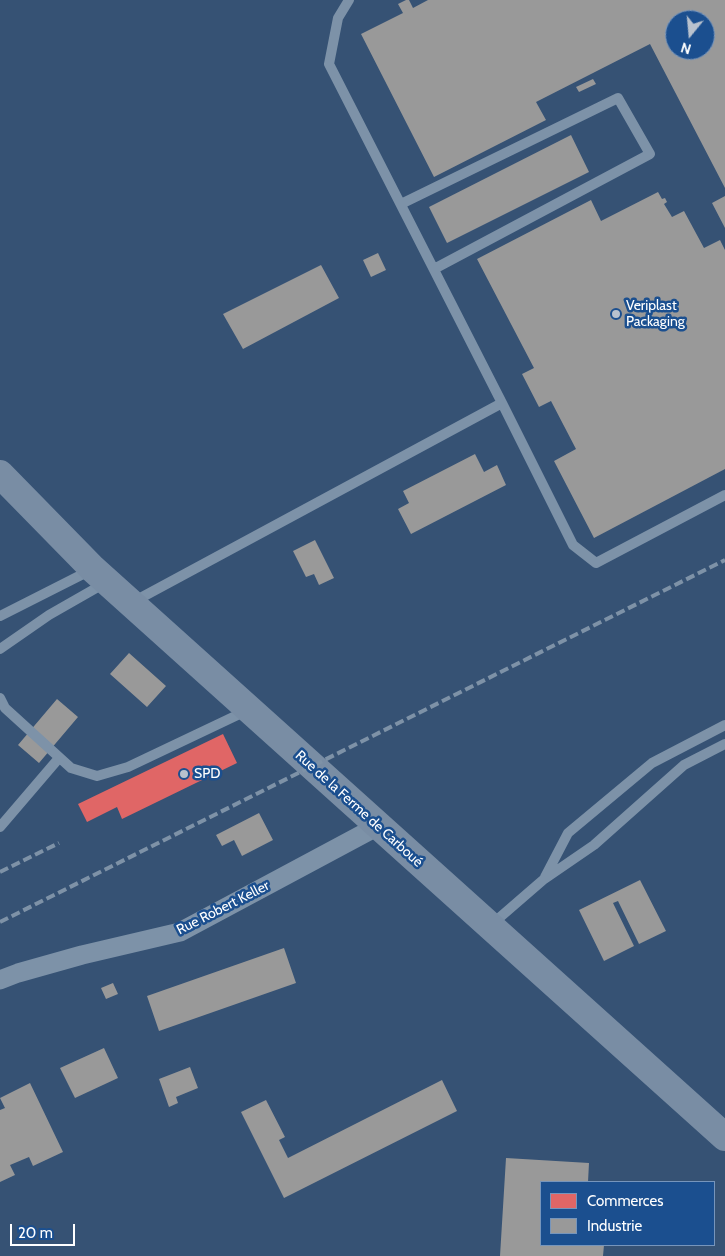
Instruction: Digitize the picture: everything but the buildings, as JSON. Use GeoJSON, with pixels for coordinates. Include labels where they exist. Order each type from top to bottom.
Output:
{"type":"FeatureCollection","features":[{"type":"Feature","properties":{"kind":"street","name":"Rue de la Ferme de Carboué"},"geometry":{"type":"LineString","coordinates":[[0,474],[100,576],[725,1137]]}},
{"type":"Feature","properties":{"kind":"street","name":"Rue Robert Keller"},"geometry":{"type":"LineString","coordinates":[[0,980],[82,954],[180,932],[378,826]]}},
{"type":"Feature","properties":{"kind":"lane"},"geometry":{"type":"LineString","coordinates":[[349,0],[338,18],[328,64],[573,544],[596,563],[725,494]]}},
{"type":"Feature","properties":{"kind":"lane"},"geometry":{"type":"LineString","coordinates":[[401,204],[618,98],[650,154],[434,269]]}},
{"type":"Feature","properties":{"kind":"lane"},"geometry":{"type":"LineString","coordinates":[[131,603],[502,403]]}},
{"type":"Feature","properties":{"kind":"lane"},"geometry":{"type":"LineString","coordinates":[[0,616],[100,576]]}},
{"type":"Feature","properties":{"kind":"lane"},"geometry":{"type":"LineString","coordinates":[[0,649],[100,576]]}},
{"type":"Feature","properties":{"kind":"lane"},"geometry":{"type":"LineString","coordinates":[[0,698],[5,708],[70,768],[96,776],[128,767],[249,710]]}},
{"type":"Feature","properties":{"kind":"lane"},"geometry":{"type":"LineString","coordinates":[[543,880],[568,834],[576,827],[652,763],[725,725]]}},
{"type":"Feature","properties":{"kind":"lane"},"geometry":{"type":"LineString","coordinates":[[490,926],[543,880],[594,845],[684,766],[725,744]]}},
{"type":"Feature","properties":{"kind":"lane"},"geometry":{"type":"LineString","coordinates":[[0,827],[60,758]]}},
{"type":"Feature","properties":{"kind":"railway"},"geometry":{"type":"LineString","coordinates":[[0,922],[725,560]]}},
{"type":"Feature","properties":{"kind":"railway"},"geometry":{"type":"LineString","coordinates":[[0,872],[59,843]]}},
{"type":"Feature","properties":{"kind":"place","name":"Veriplast Packaging"},"geometry":{"type":"Point","coordinates":[616,314]}},
{"type":"Feature","properties":{"kind":"place","name":"SPD"},"geometry":{"type":"Point","coordinates":[184,774]}}]}
